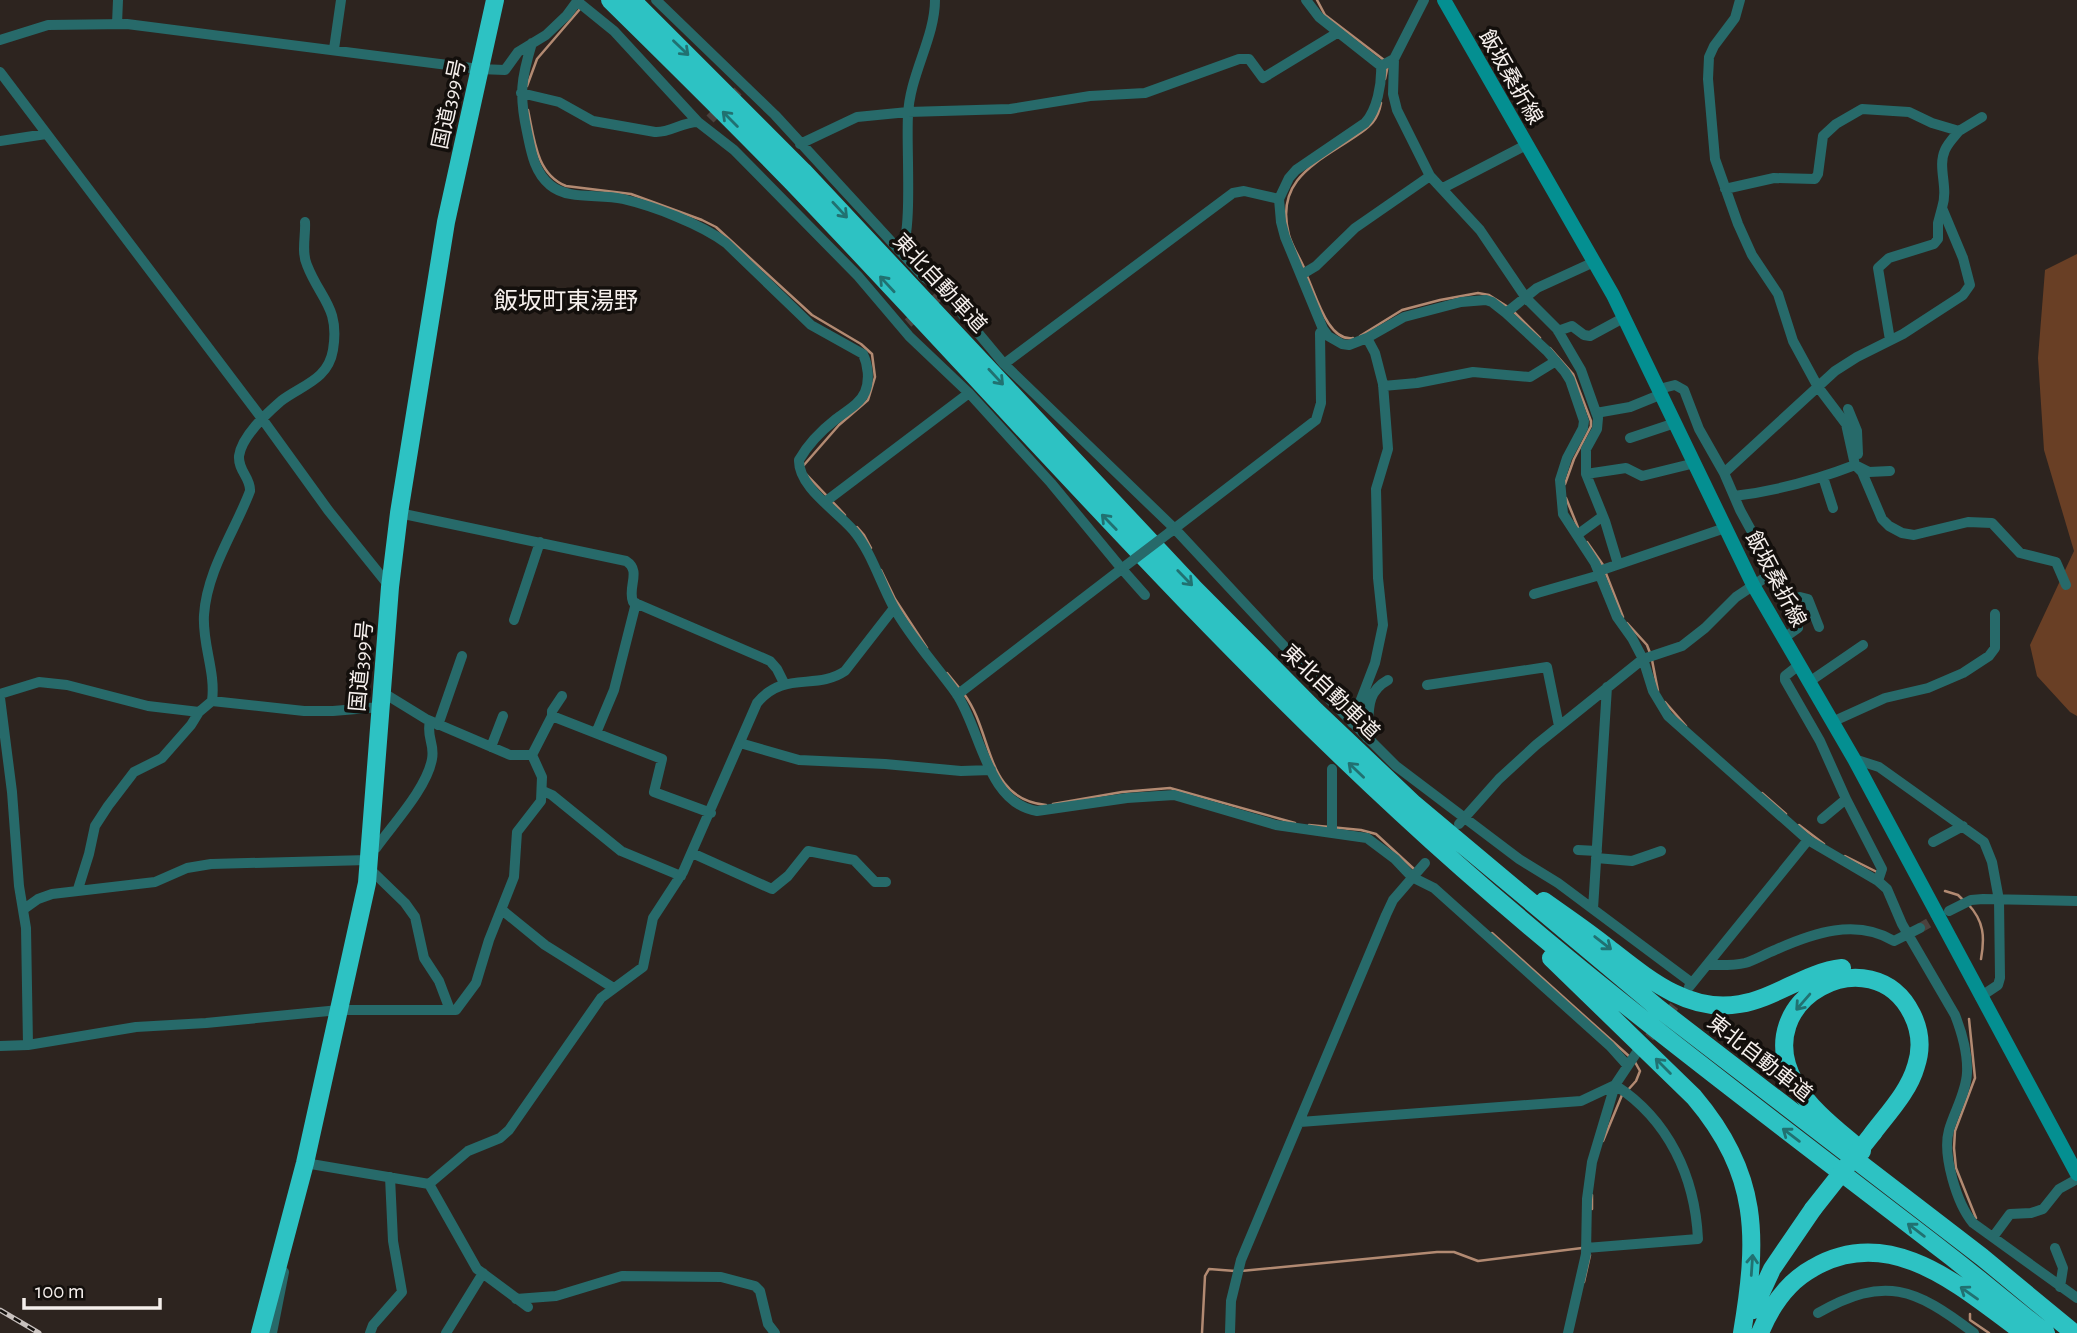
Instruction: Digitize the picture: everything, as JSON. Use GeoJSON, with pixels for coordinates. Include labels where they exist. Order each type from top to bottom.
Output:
{"type":"FeatureCollection","features":[{"type":"Feature","properties":{"kind":"highway","name":"国道399号"},"geometry":{"type":"LineString","coordinates":[[260,1333],[305,1163],[360,918],[368,861],[390,587],[399,513],[446,222],[495,0]]}},
{"type":"Feature","properties":{"kind":"highway","name":"東北自動車道"},"geometry":{"type":"LineString","coordinates":[[610,0],[792,182],[1085,496],[1258,676],[1405,817],[1628,1008],[1951,1256],[2046,1333]]}},
{"type":"Feature","properties":{"kind":"highway","name":"東北自動車道"},"geometry":{"type":"LineString","coordinates":[[632,0],[803,171],[1193,587],[1336,730],[1466,849],[1658,1008],[1982,1257],[2076,1333]]}},
{"type":"Feature","properties":{"kind":"highway"},"geometry":{"type":"LineString","coordinates":[[1405,817],[1694,1097],[1721,1131],[1739,1168],[1752,1229],[1752,1270],[1743,1333]]}},
{"type":"Feature","properties":{"kind":"highway"},"geometry":{"type":"LineString","coordinates":[[1466,849],[1576,923],[1649,979],[1691,1001],[1738,1005],[1831,969],[1847,967],[1878,971],[1892,977],[1917,999],[1924,1012],[1931,1042],[1926,1071],[1920,1086],[1772,1269],[1743,1333]]}},
{"type":"Feature","properties":{"kind":"highway"},"geometry":{"type":"LineString","coordinates":[[1878,1136],[1911,1079],[1919,1054],[1918,1028],[1908,1006],[1889,988],[1863,979],[1832,981],[1805,997],[1789,1023],[1785,1052],[1791,1075],[1802,1094],[1847,1138],[2039,1297],[2076,1333]]}},
{"type":"Feature","properties":{"kind":"highway"},"geometry":{"type":"LineString","coordinates":[[1760,1333],[1777,1284],[1818,1212]]}},
{"type":"Feature","properties":{"kind":"highway"},"geometry":{"type":"LineString","coordinates":[[1760,1333],[1776,1302],[1794,1281],[1807,1271],[1836,1258],[1868,1252],[1901,1257],[1931,1269],[1964,1289],[2024,1333]]}},
{"type":"Feature","properties":{"kind":"main road","name":"飯坂桑折線"},"geometry":{"type":"LineString","coordinates":[[1444,0],[1625,317],[1753,585],[1854,759],[2077,1176]]}},
{"type":"Feature","properties":{"kind":"street"},"geometry":{"type":"LineString","coordinates":[[117,24],[118,0]]}},
{"type":"Feature","properties":{"kind":"street"},"geometry":{"type":"LineString","coordinates":[[334,49],[341,0]]}},
{"type":"Feature","properties":{"kind":"street"},"geometry":{"type":"LineString","coordinates":[[656,0],[800,144],[1004,364],[1172,531],[1352,723],[1407,775],[1463,821],[1559,883],[1690,985],[1808,840]]}},
{"type":"Feature","properties":{"kind":"street"},"geometry":{"type":"LineString","coordinates":[[901,251],[905,245],[907,209],[908,112],[921,54],[930,32],[935,0]]}},
{"type":"Feature","properties":{"kind":"street"},"geometry":{"type":"LineString","coordinates":[[1306,0],[1319,17],[1337,33],[1387,63],[1397,110],[1430,176],[1480,230],[1526,298],[1558,331],[1581,370],[1592,419]]}},
{"type":"Feature","properties":{"kind":"street"},"geometry":{"type":"LineString","coordinates":[[1424,0],[1387,63],[1371,116],[1365,123],[1296,170],[1279,199],[1283,231],[1305,272],[1322,329],[1328,336],[1349,345],[1404,317],[1461,302],[1486,300],[1510,310],[1556,361],[1570,380],[1597,429],[1586,449],[1586,474],[1603,516],[1605,569],[1616,617],[1649,657],[1653,691],[1668,716],[1808,840],[1887,889],[1961,1030],[1967,1074],[1948,1133],[1948,1156],[1966,1215],[1973,1223],[2077,1298]]}},
{"type":"Feature","properties":{"kind":"street"},"geometry":{"type":"LineString","coordinates":[[1740,0],[1735,18],[1711,51],[1709,66],[1715,159],[1738,225],[1752,255],[1779,294],[1793,341],[1818,387],[1846,424],[1855,465],[1862,472],[1882,519],[1902,533],[1914,536],[1968,522],[1992,523],[2020,553],[2056,562],[2066,585]]}},
{"type":"Feature","properties":{"kind":"street"},"geometry":{"type":"LineString","coordinates":[[0,40],[48,26],[117,24],[505,70],[518,52],[546,34],[580,3],[614,31],[906,326],[1051,483],[1145,595]]}},
{"type":"Feature","properties":{"kind":"street"},"geometry":{"type":"LineString","coordinates":[[800,144],[857,117],[908,112],[1010,109],[1090,96],[1145,93],[1239,59],[1249,59],[1263,78],[1337,33]]}},
{"type":"Feature","properties":{"kind":"street"},"geometry":{"type":"LineString","coordinates":[[532,43],[525,65],[525,94],[535,166],[549,184],[567,193],[624,199],[710,232],[726,243],[811,325],[863,354],[867,370],[866,391],[854,405],[821,432],[799,460],[801,475],[829,500],[858,537],[894,608],[931,662],[960,692],[991,770],[1011,801],[1028,810],[1045,810],[1174,794],[1276,825],[1331,829],[1367,838],[1418,871],[1610,1046],[1632,1059],[1623,1090],[1589,1173],[1589,1248],[1568,1333]]}},
{"type":"Feature","properties":{"kind":"street"},"geometry":{"type":"LineString","coordinates":[[0,72],[328,510],[390,587]]}},
{"type":"Feature","properties":{"kind":"street"},"geometry":{"type":"LineString","coordinates":[[525,94],[559,102],[593,121],[655,132],[663,133],[687,122],[704,122]]}},
{"type":"Feature","properties":{"kind":"street"},"geometry":{"type":"LineString","coordinates":[[1725,189],[1774,178],[1815,179],[1823,136],[1836,124],[1862,109],[1909,112],[1932,123],[1959,131]]}},
{"type":"Feature","properties":{"kind":"street"},"geometry":{"type":"LineString","coordinates":[[1890,341],[1878,268],[1889,258],[1934,244],[1938,239],[1938,223],[1947,194],[1942,162],[1944,152],[1959,131],[1982,117]]}},
{"type":"Feature","properties":{"kind":"street"},"geometry":{"type":"LineString","coordinates":[[0,141],[46,134]]}},
{"type":"Feature","properties":{"kind":"street"},"geometry":{"type":"LineString","coordinates":[[1443,188],[1525,145]]}},
{"type":"Feature","properties":{"kind":"street"},"geometry":{"type":"LineString","coordinates":[[1305,272],[1355,228],[1430,176]]}},
{"type":"Feature","properties":{"kind":"street"},"geometry":{"type":"LineString","coordinates":[[1004,364],[1233,193],[1244,191],[1279,199]]}},
{"type":"Feature","properties":{"kind":"street"},"geometry":{"type":"LineString","coordinates":[[1724,473],[1835,371],[1857,356],[1890,341],[1963,295],[1970,285],[1963,258],[1942,208]]}},
{"type":"Feature","properties":{"kind":"street"},"geometry":{"type":"LineString","coordinates":[[78,889],[95,826],[108,806],[134,772],[162,758],[199,712],[212,701],[214,685],[204,636],[205,607],[218,561],[250,491],[250,485],[240,470],[243,444],[281,401],[322,375],[332,354],[333,313],[306,264],[305,222]]}},
{"type":"Feature","properties":{"kind":"street"},"geometry":{"type":"LineString","coordinates":[[1510,310],[1537,288],[1594,262]]}},
{"type":"Feature","properties":{"kind":"street"},"geometry":{"type":"LineString","coordinates":[[1558,331],[1572,327],[1590,336],[1625,317]]}},
{"type":"Feature","properties":{"kind":"street"},"geometry":{"type":"LineString","coordinates":[[960,692],[1311,426],[1316,420],[1321,403],[1322,329]]}},
{"type":"Feature","properties":{"kind":"street"},"geometry":{"type":"LineString","coordinates":[[1352,723],[1375,663],[1383,625],[1378,578],[1376,489],[1388,449],[1384,386],[1367,338]]}},
{"type":"Feature","properties":{"kind":"street"},"geometry":{"type":"LineString","coordinates":[[1384,386],[1417,383],[1473,372],[1530,377],[1556,361]]}},
{"type":"Feature","properties":{"kind":"street"},"geometry":{"type":"LineString","coordinates":[[1463,821],[1499,779],[1607,687],[1649,657],[1682,646],[1736,597],[1766,575],[1769,563],[1699,429],[1684,390],[1675,385],[1630,407],[1592,419],[1583,428],[1567,458],[1560,480],[1563,514],[1605,569]]}},
{"type":"Feature","properties":{"kind":"street"},"geometry":{"type":"LineString","coordinates":[[829,500],[969,393]]}},
{"type":"Feature","properties":{"kind":"street"},"geometry":{"type":"LineString","coordinates":[[1848,409],[1857,431],[1858,454],[1855,465]]}},
{"type":"Feature","properties":{"kind":"street"},"geometry":{"type":"LineString","coordinates":[[1630,438],[1675,423]]}},
{"type":"Feature","properties":{"kind":"street"},"geometry":{"type":"LineString","coordinates":[[1586,474],[1626,468],[1642,476],[1695,463]]}},
{"type":"Feature","properties":{"kind":"street"},"geometry":{"type":"LineString","coordinates":[[1734,496],[1765,492],[1823,477],[1855,465],[1869,472],[1890,471]]}},
{"type":"Feature","properties":{"kind":"street"},"geometry":{"type":"LineString","coordinates":[[1823,477],[1833,508]]}},
{"type":"Feature","properties":{"kind":"street"},"geometry":{"type":"LineString","coordinates":[[399,513],[605,555],[631,564],[635,572],[631,597],[636,603],[755,653],[774,665],[784,683]]}},
{"type":"Feature","properties":{"kind":"street"},"geometry":{"type":"LineString","coordinates":[[1579,532],[1603,516]]}},
{"type":"Feature","properties":{"kind":"street"},"geometry":{"type":"LineString","coordinates":[[1534,594],[1726,528]]}},
{"type":"Feature","properties":{"kind":"street"},"geometry":{"type":"LineString","coordinates":[[514,620],[540,542]]}},
{"type":"Feature","properties":{"kind":"street"},"geometry":{"type":"LineString","coordinates":[[1784,638],[1798,628],[1788,605],[1800,597],[1808,599],[1819,627]]}},
{"type":"Feature","properties":{"kind":"street"},"geometry":{"type":"LineString","coordinates":[[596,733],[614,691],[636,603]]}},
{"type":"Feature","properties":{"kind":"street"},"geometry":{"type":"LineString","coordinates":[[429,1184],[468,1151],[500,1138],[509,1130],[601,998],[612,987],[643,967],[653,918],[681,876],[757,703],[784,683],[836,677],[845,671],[894,608]]}},
{"type":"Feature","properties":{"kind":"street"},"geometry":{"type":"LineString","coordinates":[[1832,722],[1885,698],[1928,688],[1963,673],[1989,656],[1995,648],[1995,614]]}},
{"type":"Feature","properties":{"kind":"street"},"geometry":{"type":"LineString","coordinates":[[1809,682],[1863,645]]}},
{"type":"Feature","properties":{"kind":"street"},"geometry":{"type":"LineString","coordinates":[[368,861],[428,772],[433,751],[427,732],[434,723],[462,656]]}},
{"type":"Feature","properties":{"kind":"street"},"geometry":{"type":"LineString","coordinates":[[1799,665],[1785,676],[1785,680],[1820,741],[1882,869],[1878,881]]}},
{"type":"Feature","properties":{"kind":"street"},"geometry":{"type":"LineString","coordinates":[[1427,685],[1547,667],[1559,726]]}},
{"type":"Feature","properties":{"kind":"street"},"geometry":{"type":"LineString","coordinates":[[1367,738],[1370,696],[1377,685],[1388,680]]}},
{"type":"Feature","properties":{"kind":"street"},"geometry":{"type":"LineString","coordinates":[[28,1045],[26,928],[19,886],[12,792],[0,696],[39,682],[67,685],[148,706],[199,712]]}},
{"type":"Feature","properties":{"kind":"street"},"geometry":{"type":"LineString","coordinates":[[1593,909],[1607,687]]}},
{"type":"Feature","properties":{"kind":"street"},"geometry":{"type":"LineString","coordinates":[[532,755],[552,711],[562,696]]}},
{"type":"Feature","properties":{"kind":"street"},"geometry":{"type":"LineString","coordinates":[[212,701],[304,711],[381,700],[510,755],[532,755]]}},
{"type":"Feature","properties":{"kind":"street"},"geometry":{"type":"LineString","coordinates":[[491,747],[503,716]]}},
{"type":"Feature","properties":{"kind":"street"},"geometry":{"type":"LineString","coordinates":[[552,716],[662,759],[654,792],[710,813]]}},
{"type":"Feature","properties":{"kind":"street"},"geometry":{"type":"LineString","coordinates":[[740,743],[799,760],[961,771],[991,770]]}},
{"type":"Feature","properties":{"kind":"street"},"geometry":{"type":"LineString","coordinates":[[0,1046],[28,1045],[136,1027],[339,1010],[456,1010],[476,983],[489,940],[514,877],[515,836],[541,801],[543,791],[539,766],[532,755]]}},
{"type":"Feature","properties":{"kind":"street"},"geometry":{"type":"LineString","coordinates":[[1854,759],[1879,767],[1984,842],[1990,853],[1999,900],[2000,978],[1998,985],[1980,997]]}},
{"type":"Feature","properties":{"kind":"street"},"geometry":{"type":"LineString","coordinates":[[1331,829],[1332,769]]}},
{"type":"Feature","properties":{"kind":"street"},"geometry":{"type":"LineString","coordinates":[[543,791],[621,851],[681,876]]}},
{"type":"Feature","properties":{"kind":"street"},"geometry":{"type":"LineString","coordinates":[[1822,819],[1846,799]]}},
{"type":"Feature","properties":{"kind":"street"},"geometry":{"type":"LineString","coordinates":[[1933,842],[1963,826]]}},
{"type":"Feature","properties":{"kind":"street"},"geometry":{"type":"LineString","coordinates":[[1578,850],[1632,860],[1661,851]]}},
{"type":"Feature","properties":{"kind":"street"},"geometry":{"type":"LineString","coordinates":[[692,853],[772,889],[788,876],[807,851],[854,860],[875,882],[886,882]]}},
{"type":"Feature","properties":{"kind":"street"},"geometry":{"type":"LineString","coordinates":[[24,909],[52,894],[155,882],[187,869],[211,864],[368,861]]}},
{"type":"Feature","properties":{"kind":"street"},"geometry":{"type":"LineString","coordinates":[[368,861],[374,873],[405,903],[415,917],[424,958],[439,981],[450,1010]]}},
{"type":"Feature","properties":{"kind":"street"},"geometry":{"type":"LineString","coordinates":[[1230,1333],[1231,1301],[1238,1270],[1386,915],[1393,900],[1418,871]]}},
{"type":"Feature","properties":{"kind":"street"},"geometry":{"type":"LineString","coordinates":[[1949,911],[1971,900],[2077,901]]}},
{"type":"Feature","properties":{"kind":"street"},"geometry":{"type":"LineString","coordinates":[[502,910],[545,945],[612,987]]}},
{"type":"Feature","properties":{"kind":"street"},"geometry":{"type":"LineString","coordinates":[[1707,965],[1745,963],[1828,931],[1861,929],[1874,931],[1894,941],[1920,928]]}},
{"type":"Feature","properties":{"kind":"street"},"geometry":{"type":"LineString","coordinates":[[1300,1122],[1568,1103],[1623,1090]]}},
{"type":"Feature","properties":{"kind":"street"},"geometry":{"type":"LineString","coordinates":[[1589,1248],[1698,1239],[1692,1190],[1679,1154],[1662,1129],[1623,1090]]}},
{"type":"Feature","properties":{"kind":"street"},"geometry":{"type":"LineString","coordinates":[[305,1163],[429,1184]]}},
{"type":"Feature","properties":{"kind":"street"},"geometry":{"type":"LineString","coordinates":[[1993,1237],[2010,1214],[2031,1213],[2043,1209],[2059,1189],[2077,1176]]}},
{"type":"Feature","properties":{"kind":"street"},"geometry":{"type":"LineString","coordinates":[[370,1333],[373,1325],[402,1292],[393,1241],[390,1177]]}},
{"type":"Feature","properties":{"kind":"street"},"geometry":{"type":"LineString","coordinates":[[429,1184],[465,1250],[482,1273],[528,1307]]}},
{"type":"Feature","properties":{"kind":"street"},"geometry":{"type":"LineString","coordinates":[[272,1333],[299,1213],[296,1194]]}},
{"type":"Feature","properties":{"kind":"street"},"geometry":{"type":"LineString","coordinates":[[2055,1248],[2063,1268],[2060,1287]]}},
{"type":"Feature","properties":{"kind":"street"},"geometry":{"type":"LineString","coordinates":[[446,1333],[482,1273]]}},
{"type":"Feature","properties":{"kind":"street"},"geometry":{"type":"LineString","coordinates":[[516,1299],[556,1296],[621,1276],[721,1277],[755,1286],[760,1291],[768,1324],[775,1333]]}},
{"type":"Feature","properties":{"kind":"street"},"geometry":{"type":"LineString","coordinates":[[1818,1313],[1844,1298],[1887,1289],[1922,1297],[1974,1333]]}},
{"type":"Feature","properties":{"kind":"shaded area"},"geometry":{"type":"Polygon","coordinates":[[[2077,254],[2077,716],[2070,712],[2037,676],[2030,645],[2074,551],[2044,450],[2038,358],[2045,270],[2077,254]]]}},
{"type":"Feature","properties":{"kind":"waterway"},"geometry":{"type":"LineString","coordinates":[[1317,0],[1325,15],[1384,60]]}},
{"type":"Feature","properties":{"kind":"waterway"},"geometry":{"type":"LineString","coordinates":[[527,86],[537,59],[580,9]]}},
{"type":"Feature","properties":{"kind":"waterway"},"geometry":{"type":"LineString","coordinates":[[1385,79],[1388,65]]}},
{"type":"Feature","properties":{"kind":"waterway"},"geometry":{"type":"LineString","coordinates":[[1305,270],[1290,239],[1286,216],[1288,200],[1294,186],[1314,164],[1369,126],[1378,114],[1381,103]]}},
{"type":"Feature","properties":{"kind":"waterway"},"geometry":{"type":"LineString","coordinates":[[528,110],[538,154],[548,173],[556,180],[566,186],[631,194],[716,227],[812,315],[861,344],[872,354],[875,377],[868,400],[839,425],[804,465]]}},
{"type":"Feature","properties":{"kind":"waterway"},"geometry":{"type":"LineString","coordinates":[[1307,276],[1330,325],[1344,337],[1353,338]]}},
{"type":"Feature","properties":{"kind":"waterway"},"geometry":{"type":"LineString","coordinates":[[1360,336],[1402,310],[1440,300],[1478,293],[1489,295],[1508,307]]}},
{"type":"Feature","properties":{"kind":"waterway"},"geometry":{"type":"LineString","coordinates":[[1513,311],[1540,338]]}},
{"type":"Feature","properties":{"kind":"waterway"},"geometry":{"type":"LineString","coordinates":[[1550,348],[1573,374],[1591,421],[1565,484]]}},
{"type":"Feature","properties":{"kind":"waterway"},"geometry":{"type":"LineString","coordinates":[[806,474],[845,515]]}},
{"type":"Feature","properties":{"kind":"waterway"},"geometry":{"type":"LineString","coordinates":[[1566,498],[1579,530]]}},
{"type":"Feature","properties":{"kind":"waterway"},"geometry":{"type":"LineString","coordinates":[[857,527],[871,548]]}},
{"type":"Feature","properties":{"kind":"waterway"},"geometry":{"type":"LineString","coordinates":[[1587,542],[1603,565]]}},
{"type":"Feature","properties":{"kind":"waterway"},"geometry":{"type":"LineString","coordinates":[[881,570],[895,599],[927,648]]}},
{"type":"Feature","properties":{"kind":"waterway"},"geometry":{"type":"LineString","coordinates":[[1605,571],[1623,617]]}},
{"type":"Feature","properties":{"kind":"waterway"},"geometry":{"type":"LineString","coordinates":[[1627,623],[1647,645],[1650,653]]}},
{"type":"Feature","properties":{"kind":"waterway"},"geometry":{"type":"LineString","coordinates":[[1652,660],[1658,691]]}},
{"type":"Feature","properties":{"kind":"waterway"},"geometry":{"type":"LineString","coordinates":[[947,673],[960,689]]}},
{"type":"Feature","properties":{"kind":"waterway"},"geometry":{"type":"LineString","coordinates":[[964,694],[974,710],[1001,778],[1011,791],[1026,800],[1046,805]]}},
{"type":"Feature","properties":{"kind":"waterway"},"geometry":{"type":"LineString","coordinates":[[1665,702],[1686,726]]}},
{"type":"Feature","properties":{"kind":"waterway"},"geometry":{"type":"LineString","coordinates":[[1053,804],[1122,792],[1170,788],[1295,823]]}},
{"type":"Feature","properties":{"kind":"waterway"},"geometry":{"type":"LineString","coordinates":[[1762,793],[1786,814]]}},
{"type":"Feature","properties":{"kind":"waterway"},"geometry":{"type":"LineString","coordinates":[[1309,825],[1376,834],[1414,869]]}},
{"type":"Feature","properties":{"kind":"waterway"},"geometry":{"type":"LineString","coordinates":[[1799,825],[1824,844]]}},
{"type":"Feature","properties":{"kind":"waterway"},"geometry":{"type":"LineString","coordinates":[[1845,856],[1877,872]]}},
{"type":"Feature","properties":{"kind":"waterway"},"geometry":{"type":"LineString","coordinates":[[1945,891],[1958,895],[1963,900]]}},
{"type":"Feature","properties":{"kind":"waterway"},"geometry":{"type":"LineString","coordinates":[[1968,904],[1982,930],[1981,959]]}},
{"type":"Feature","properties":{"kind":"waterway"},"geometry":{"type":"LineString","coordinates":[[1492,933],[1630,1057]]}},
{"type":"Feature","properties":{"kind":"waterway"},"geometry":{"type":"LineString","coordinates":[[1969,1019],[1975,1078],[1955,1131],[1954,1148],[1956,1168],[1976,1218]]}},
{"type":"Feature","properties":{"kind":"waterway"},"geometry":{"type":"LineString","coordinates":[[1627,1091],[1640,1071],[1635,1062]]}},
{"type":"Feature","properties":{"kind":"waterway"},"geometry":{"type":"LineString","coordinates":[[1603,1141],[1622,1095]]}},
{"type":"Feature","properties":{"kind":"waterway"},"geometry":{"type":"LineString","coordinates":[[1592,1195],[1592,1209]]}},
{"type":"Feature","properties":{"kind":"waterway"},"geometry":{"type":"LineString","coordinates":[[1241,1271],[1437,1252],[1454,1252],[1478,1261],[1582,1248]]}},
{"type":"Feature","properties":{"kind":"waterway"},"geometry":{"type":"LineString","coordinates":[[1584,1282],[1590,1255]]}},
{"type":"Feature","properties":{"kind":"waterway"},"geometry":{"type":"LineString","coordinates":[[1202,1333],[1205,1276],[1209,1269],[1235,1271]]}},
{"type":"Feature","properties":{"kind":"waterway"},"geometry":{"type":"LineString","coordinates":[[1970,1314],[1970,1320],[1989,1333]]}},
{"type":"Feature","properties":{"kind":"tunnel"},"geometry":{"type":"LineString","coordinates":[[710,119],[738,91]]}},
{"type":"Feature","properties":{"kind":"tunnel"},"geometry":{"type":"LineString","coordinates":[[908,323],[938,297]]}},
{"type":"Feature","properties":{"kind":"tunnel"},"geometry":{"type":"LineString","coordinates":[[1920,928],[1944,914]]}},
{"type":"Feature","properties":{"kind":"tunnel"},"geometry":{"type":"LineString","coordinates":[[1640,1049],[1683,995]]}},
{"type":"Feature","properties":{"kind":"railway"},"geometry":{"type":"LineString","coordinates":[[0,1310],[39,1333]]}},
{"type":"Feature","properties":{"kind":"district","name":"飯坂町東湯野"},"geometry":{"type":"Point","coordinates":[566,301]}}]}
